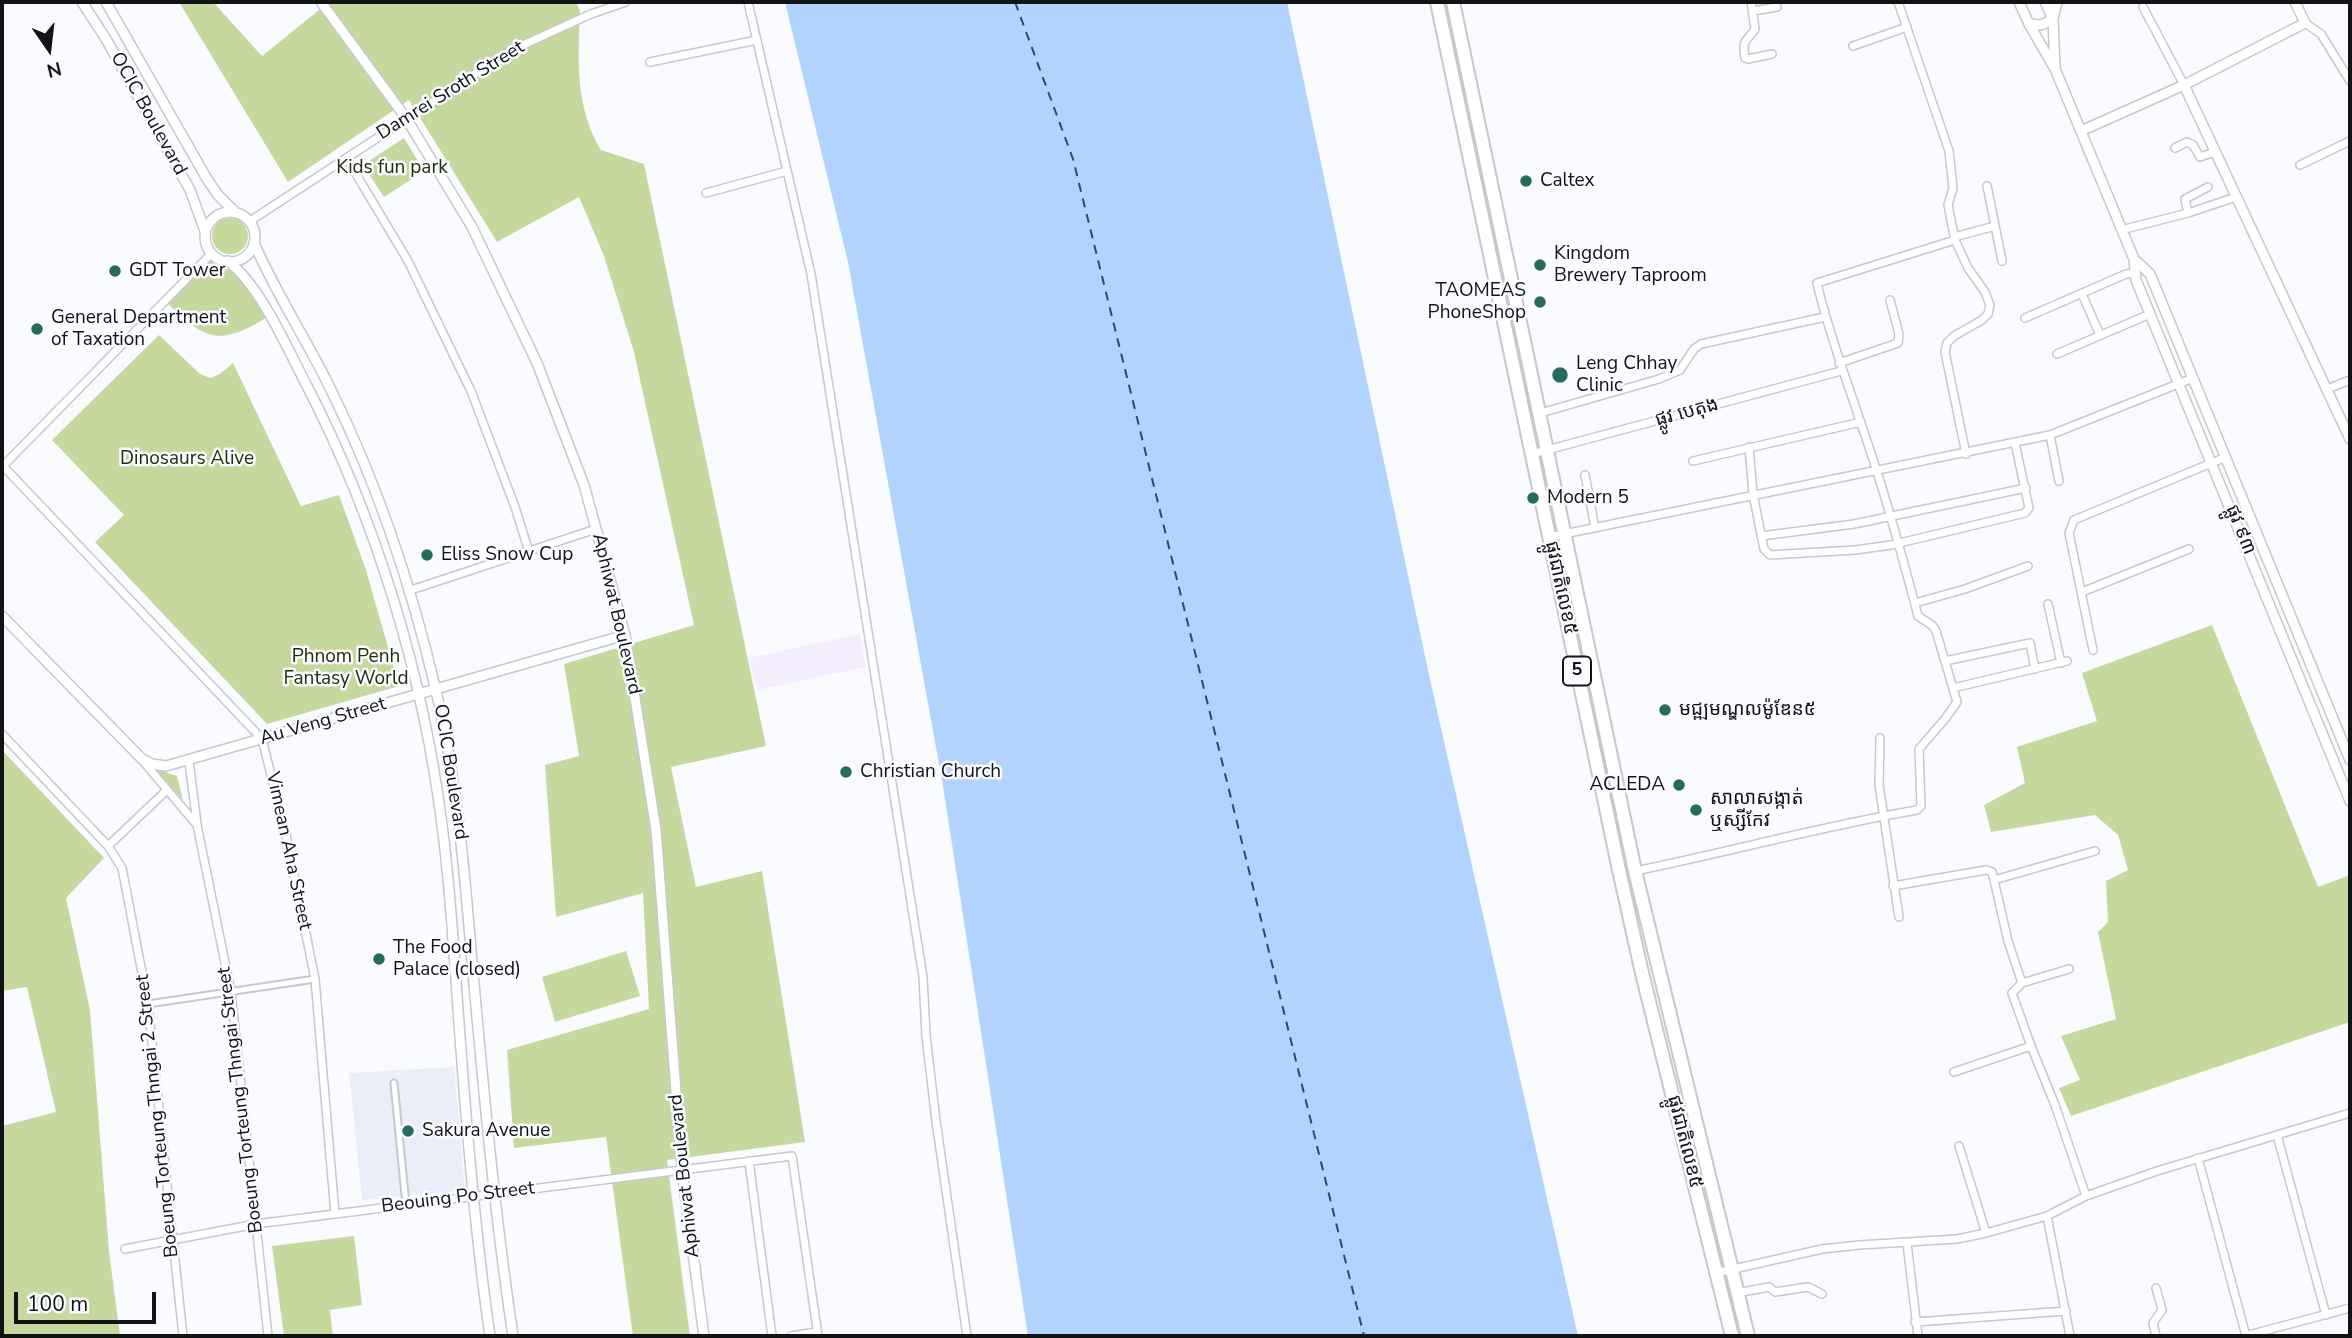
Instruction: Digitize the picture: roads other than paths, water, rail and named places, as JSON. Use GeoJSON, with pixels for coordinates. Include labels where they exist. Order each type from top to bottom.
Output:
{"type":"FeatureCollection","features":[{"type":"Feature","properties":{"kind":"highway","name":"ផ្លូវជាតិលេខ៥"},"geometry":{"type":"LineString","coordinates":[[1437,2],[1639,960],[1732,1336]]}},
{"type":"Feature","properties":{"kind":"highway","name":"ផ្លូវជាតិលេខ៥"},"geometry":{"type":"LineString","coordinates":[[1453,2],[1634,871],[1748,1336]]}},
{"type":"Feature","properties":{"kind":"street","name":"OCIC Boulevard"},"geometry":{"type":"LineString","coordinates":[[82,2],[106,39],[190,190],[205,231]]}},
{"type":"Feature","properties":{"kind":"street","name":"OCIC Boulevard"},"geometry":{"type":"LineString","coordinates":[[106,2],[207,179],[218,195],[236,212]]}},
{"type":"Feature","properties":{"kind":"street","name":"Aphiwat Boulevard"},"geometry":{"type":"LineString","coordinates":[[321,2],[406,118],[472,227],[537,363],[584,485],[625,635],[656,830],[682,1170],[704,1336]]}},
{"type":"Feature","properties":{"kind":"street","name":"Damrei Sroth Street"},"geometry":{"type":"LineString","coordinates":[[250,221],[512,50],[591,14],[626,2]]}},
{"type":"Feature","properties":{"kind":"street"},"geometry":{"type":"LineString","coordinates":[[748,2],[811,274],[923,977],[927,1048],[967,1336]]}},
{"type":"Feature","properties":{"kind":"street"},"geometry":{"type":"LineString","coordinates":[[1751,2],[1755,29],[1743,44],[1745,58],[1772,54]]}},
{"type":"Feature","properties":{"kind":"street"},"geometry":{"type":"LineString","coordinates":[[1898,2],[1949,151],[1953,188],[1948,205],[1955,238],[1968,268],[1985,292],[1990,305],[1988,314],[1954,336],[1947,343],[1945,352],[1966,454]]}},
{"type":"Feature","properties":{"kind":"street","name":"ផ្លូវ ៩៣"},"geometry":{"type":"LineString","coordinates":[[2019,2],[2028,24],[2055,69],[2134,258],[2136,274],[2150,314],[2350,801]]}},
{"type":"Feature","properties":{"kind":"street"},"geometry":{"type":"LineString","coordinates":[[2045,2],[2053,19]]}},
{"type":"Feature","properties":{"kind":"street"},"geometry":{"type":"LineString","coordinates":[[2055,69],[2053,19],[2057,2]]}},
{"type":"Feature","properties":{"kind":"street"},"geometry":{"type":"LineString","coordinates":[[2295,2],[2305,23],[2321,34],[2350,81]]}},
{"type":"Feature","properties":{"kind":"street"},"geometry":{"type":"LineString","coordinates":[[1754,11],[1777,7]]}},
{"type":"Feature","properties":{"kind":"street"},"geometry":{"type":"LineString","coordinates":[[2143,7],[2184,85],[2350,439]]}},
{"type":"Feature","properties":{"kind":"street"},"geometry":{"type":"LineString","coordinates":[[2028,24],[2041,25],[2053,19]]}},
{"type":"Feature","properties":{"kind":"street"},"geometry":{"type":"LineString","coordinates":[[2081,131],[2184,85],[2305,23]]}},
{"type":"Feature","properties":{"kind":"street"},"geometry":{"type":"LineString","coordinates":[[1853,46],[1907,27]]}},
{"type":"Feature","properties":{"kind":"street"},"geometry":{"type":"LineString","coordinates":[[650,61],[757,40]]}},
{"type":"Feature","properties":{"kind":"street"},"geometry":{"type":"LineString","coordinates":[[2300,165],[2350,141]]}},
{"type":"Feature","properties":{"kind":"street"},"geometry":{"type":"LineString","coordinates":[[2175,148],[2187,142],[2200,157],[2215,152]]}},
{"type":"Feature","properties":{"kind":"street"},"geometry":{"type":"LineString","coordinates":[[346,159],[408,261],[471,391],[529,552]]}},
{"type":"Feature","properties":{"kind":"street"},"geometry":{"type":"LineString","coordinates":[[706,193],[787,171]]}},
{"type":"Feature","properties":{"kind":"street"},"geometry":{"type":"LineString","coordinates":[[1987,186],[2002,261]]}},
{"type":"Feature","properties":{"kind":"street"},"geometry":{"type":"LineString","coordinates":[[2188,213],[2185,199],[2187,196],[2208,187]]}},
{"type":"Feature","properties":{"kind":"street"},"geometry":{"type":"LineString","coordinates":[[2122,230],[2236,197]]}},
{"type":"Feature","properties":{"kind":"street"},"geometry":{"type":"LineString","coordinates":[[236,212],[250,221],[255,236],[254,243],[244,257],[228,261],[211,254],[207,247],[205,231],[209,222],[217,216],[236,212]]}},
{"type":"Feature","properties":{"kind":"street"},"geometry":{"type":"LineString","coordinates":[[1634,871],[1883,815],[1914,811],[1921,806],[1919,749],[1957,704],[1936,631],[1933,626],[1921,620],[1915,603],[1861,422],[1840,367],[1817,283],[1995,226]]}},
{"type":"Feature","properties":{"kind":"street","name":"OCIC Boulevard"},"geometry":{"type":"LineString","coordinates":[[254,243],[263,265],[331,389],[378,499],[408,590],[436,690],[459,816],[494,1194],[513,1336]]}},
{"type":"Feature","properties":{"kind":"street"},"geometry":{"type":"LineString","coordinates":[[2,466],[211,254]]}},
{"type":"Feature","properties":{"kind":"street","name":"ផ្លូវ ៩៣"},"geometry":{"type":"LineString","coordinates":[[2134,258],[2150,274],[2350,760]]}},
{"type":"Feature","properties":{"kind":"street","name":"OCIC Boulevard"},"geometry":{"type":"LineString","coordinates":[[228,261],[244,274],[289,352],[347,471],[382,563],[418,695],[442,822],[451,901],[473,1196],[490,1336]]}},
{"type":"Feature","properties":{"kind":"street"},"geometry":{"type":"LineString","coordinates":[[2025,318],[2126,274],[2136,274]]}},
{"type":"Feature","properties":{"kind":"street"},"geometry":{"type":"LineString","coordinates":[[2082,293],[2100,335]]}},
{"type":"Feature","properties":{"kind":"street","name":"ផ្លូវ បេតុង"},"geometry":{"type":"LineString","coordinates":[[1532,454],[1840,367],[1898,343],[1899,334],[1890,300]]}},
{"type":"Feature","properties":{"kind":"street"},"geometry":{"type":"LineString","coordinates":[[2057,354],[2150,314]]}},
{"type":"Feature","properties":{"kind":"street"},"geometry":{"type":"LineString","coordinates":[[1525,416],[1659,379],[1680,370],[1686,358],[1702,344],[1825,317]]}},
{"type":"Feature","properties":{"kind":"street"},"geometry":{"type":"LineString","coordinates":[[1549,537],[2050,435],[2193,379]]}},
{"type":"Feature","properties":{"kind":"street"},"geometry":{"type":"LineString","coordinates":[[2327,389],[2350,380]]}},
{"type":"Feature","properties":{"kind":"street"},"geometry":{"type":"LineString","coordinates":[[1693,461],[1861,422]]}},
{"type":"Feature","properties":{"kind":"street"},"geometry":{"type":"LineString","coordinates":[[2050,435],[2059,481]]}},
{"type":"Feature","properties":{"kind":"street"},"geometry":{"type":"LineString","coordinates":[[1749,447],[1753,494],[1761,536],[1764,550],[1770,555],[1854,550],[1898,543],[2025,513],[2029,508],[2015,443]]}},
{"type":"Feature","properties":{"kind":"street"},"geometry":{"type":"LineString","coordinates":[[2093,650],[2069,533],[2074,520],[2226,457]]}},
{"type":"Feature","properties":{"kind":"street","name":"Vimean Aha Street"},"geometry":{"type":"LineString","coordinates":[[2,466],[262,739],[286,835],[315,979],[335,1214]]}},
{"type":"Feature","properties":{"kind":"street"},"geometry":{"type":"LineString","coordinates":[[1585,475],[1595,528]]}},
{"type":"Feature","properties":{"kind":"street"},"geometry":{"type":"LineString","coordinates":[[1761,536],[1890,517],[2026,488]]}},
{"type":"Feature","properties":{"kind":"street"},"geometry":{"type":"LineString","coordinates":[[408,590],[596,529]]}},
{"type":"Feature","properties":{"kind":"street"},"geometry":{"type":"LineString","coordinates":[[2082,592],[2189,549]]}},
{"type":"Feature","properties":{"kind":"street"},"geometry":{"type":"LineString","coordinates":[[1915,603],[1965,589],[2028,566]]}},
{"type":"Feature","properties":{"kind":"street"},"geometry":{"type":"LineString","coordinates":[[1953,688],[2064,662],[2048,604]]}},
{"type":"Feature","properties":{"kind":"street","name":"Boeung Torteung Thngai Street"},"geometry":{"type":"LineString","coordinates":[[2,617],[142,759],[197,825]]}},
{"type":"Feature","properties":{"kind":"street","name":"Au Veng Street"},"geometry":{"type":"LineString","coordinates":[[142,759],[166,766],[189,761],[625,635]]}},
{"type":"Feature","properties":{"kind":"street"},"geometry":{"type":"LineString","coordinates":[[1945,661],[2030,643],[2035,669]]}},
{"type":"Feature","properties":{"kind":"street","name":"Boeung Torteung Thngai 2 Street"},"geometry":{"type":"LineString","coordinates":[[2,734],[108,846],[122,869],[148,1004],[183,1336]]}},
{"type":"Feature","properties":{"kind":"street"},"geometry":{"type":"LineString","coordinates":[[1880,738],[1883,815],[1899,917]]}},
{"type":"Feature","properties":{"kind":"street","name":"Boeung Torteung Thngai Street"},"geometry":{"type":"LineString","coordinates":[[189,761],[197,825],[231,992],[268,1336]]}},
{"type":"Feature","properties":{"kind":"street"},"geometry":{"type":"LineString","coordinates":[[108,846],[167,790]]}},
{"type":"Feature","properties":{"kind":"street"},"geometry":{"type":"LineString","coordinates":[[1994,880],[2095,851]]}},
{"type":"Feature","properties":{"kind":"street"},"geometry":{"type":"LineString","coordinates":[[1893,886],[1991,871],[2008,941],[2022,983]]}},
{"type":"Feature","properties":{"kind":"street"},"geometry":{"type":"LineString","coordinates":[[2069,969],[2022,983],[2012,993],[2086,1196]]}},
{"type":"Feature","properties":{"kind":"street"},"geometry":{"type":"LineString","coordinates":[[148,1004],[315,979]]}},
{"type":"Feature","properties":{"kind":"street"},"geometry":{"type":"LineString","coordinates":[[1954,1072],[2031,1046]]}},
{"type":"Feature","properties":{"kind":"street"},"geometry":{"type":"LineString","coordinates":[[394,1083],[406,1205]]}},
{"type":"Feature","properties":{"kind":"street"},"geometry":{"type":"LineString","coordinates":[[1716,1273],[1822,1249],[1859,1244],[1958,1239],[1986,1233],[2047,1216],[2086,1196],[2198,1158],[2350,1114]]}},
{"type":"Feature","properties":{"kind":"street"},"geometry":{"type":"LineString","coordinates":[[2277,1135],[2326,1315]]}},
{"type":"Feature","properties":{"kind":"street"},"geometry":{"type":"LineString","coordinates":[[1959,1146],[1986,1233]]}},
{"type":"Feature","properties":{"kind":"street","name":"Beouing Po Street"},"geometry":{"type":"LineString","coordinates":[[125,1249],[256,1224],[792,1156],[817,1334]]}},
{"type":"Feature","properties":{"kind":"street"},"geometry":{"type":"LineString","coordinates":[[2198,1158],[2246,1336],[2350,1308]]}},
{"type":"Feature","properties":{"kind":"street"},"geometry":{"type":"LineString","coordinates":[[749,1161],[772,1336]]}},
{"type":"Feature","properties":{"kind":"street"},"geometry":{"type":"LineString","coordinates":[[2047,1216],[2070,1336]]}},
{"type":"Feature","properties":{"kind":"street"},"geometry":{"type":"LineString","coordinates":[[1907,1243],[1917,1336]]}},
{"type":"Feature","properties":{"kind":"street"},"geometry":{"type":"LineString","coordinates":[[1737,1293],[1764,1287],[1775,1292],[1808,1287],[1822,1294]]}},
{"type":"Feature","properties":{"kind":"street"},"geometry":{"type":"LineString","coordinates":[[2156,1288],[2162,1310],[2153,1323],[2156,1336]]}},
{"type":"Feature","properties":{"kind":"street"},"geometry":{"type":"LineString","coordinates":[[1915,1322],[2066,1311]]}},
{"type":"Feature","properties":{"kind":"street"},"geometry":{"type":"LineString","coordinates":[[791,1336],[817,1334]]}},
{"type":"Feature","properties":{"kind":"water"},"geometry":{"type":"Polygon","coordinates":[[[785,2],[1287,2],[1429,675],[1578,1336],[1028,1336],[943,786],[848,262],[785,2]]]}},
{"type":"Feature","properties":{"kind":"place","name":"Caltex"},"geometry":{"type":"Point","coordinates":[1526,181]}},
{"type":"Feature","properties":{"kind":"place","name":"Kingdom Brewery Taproom"},"geometry":{"type":"Point","coordinates":[1540,265]}},
{"type":"Feature","properties":{"kind":"place","name":"GDT Tower"},"geometry":{"type":"Point","coordinates":[115,271]}},
{"type":"Feature","properties":{"kind":"place","name":"TAOMEAS PhoneShop"},"geometry":{"type":"Point","coordinates":[1540,302]}},
{"type":"Feature","properties":{"kind":"place","name":"General Department of Taxation"},"geometry":{"type":"Point","coordinates":[37,329]}},
{"type":"Feature","properties":{"kind":"place","name":"Leng Chhay Clinic"},"geometry":{"type":"Point","coordinates":[1560,375]}},
{"type":"Feature","properties":{"kind":"place","name":"Modern 5"},"geometry":{"type":"Point","coordinates":[1533,498]}},
{"type":"Feature","properties":{"kind":"place","name":"Eliss Snow Cup"},"geometry":{"type":"Point","coordinates":[427,555]}},
{"type":"Feature","properties":{"kind":"place","name":"មជ្ឍមណ្ឌលម៉ូឌែន៥"},"geometry":{"type":"Point","coordinates":[1665,710]}},
{"type":"Feature","properties":{"kind":"place","name":"Christian Church"},"geometry":{"type":"Point","coordinates":[846,772]}},
{"type":"Feature","properties":{"kind":"place","name":"ACLEDA"},"geometry":{"type":"Point","coordinates":[1679,785]}},
{"type":"Feature","properties":{"kind":"place","name":"សាលាសង្កាត់ ឬស្សីកែវ"},"geometry":{"type":"Point","coordinates":[1696,810]}},
{"type":"Feature","properties":{"kind":"place","name":"The Food Palace (closed)"},"geometry":{"type":"Point","coordinates":[379,959]}},
{"type":"Feature","properties":{"kind":"place","name":"Sakura Avenue"},"geometry":{"type":"Point","coordinates":[408,1131]}},
{"type":"Feature","properties":{"kind":"park label","name":"Kids fun park"},"geometry":{"type":"Point","coordinates":[392,168]}},
{"type":"Feature","properties":{"kind":"park label","name":"Dinosaurs Alive"},"geometry":{"type":"Point","coordinates":[187,459]}},
{"type":"Feature","properties":{"kind":"park label","name":"Phnom Penh Fantasy World"},"geometry":{"type":"Point","coordinates":[346,668]}}]}
